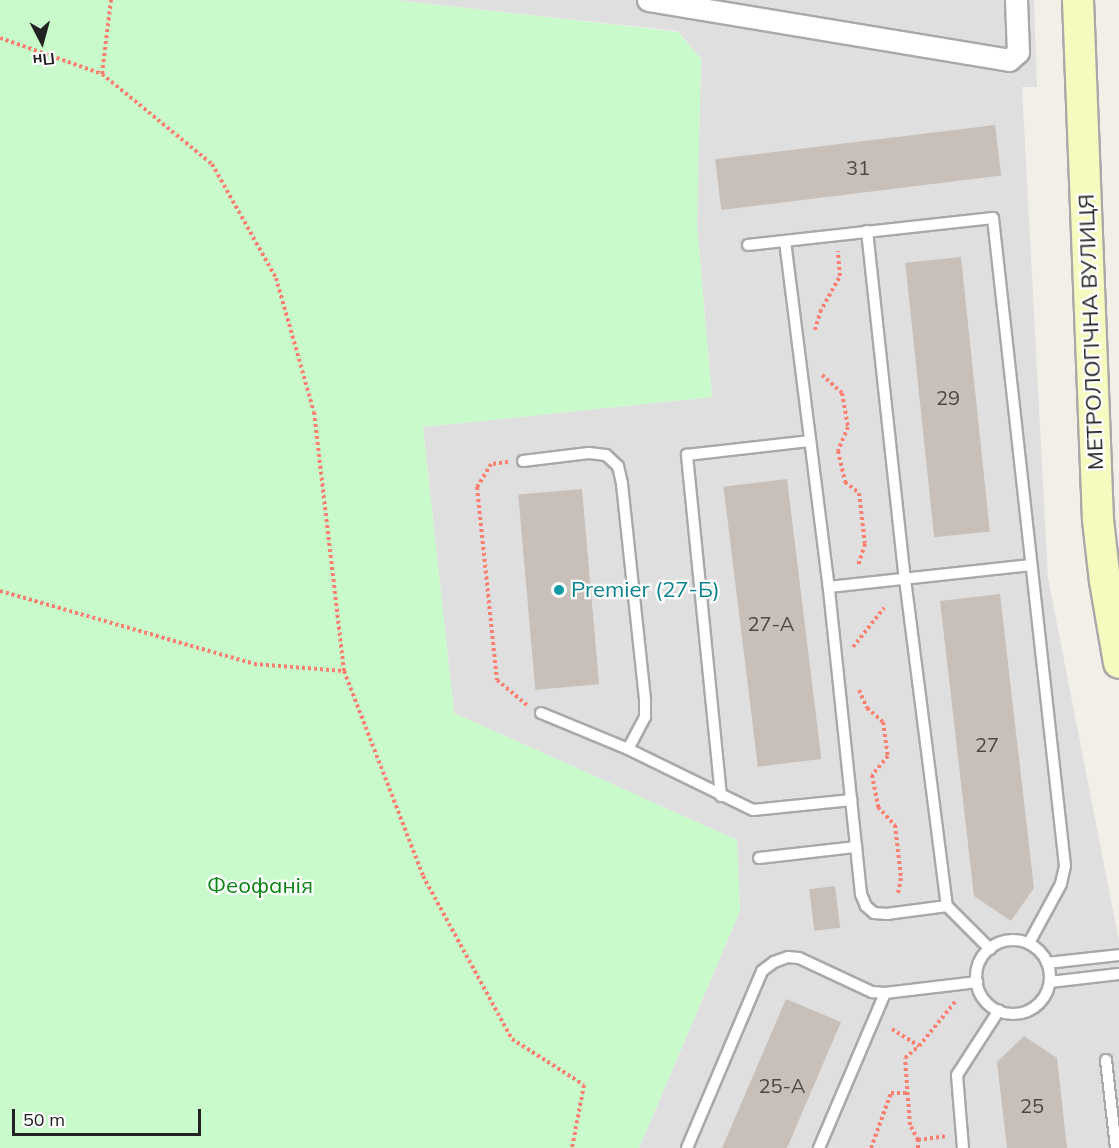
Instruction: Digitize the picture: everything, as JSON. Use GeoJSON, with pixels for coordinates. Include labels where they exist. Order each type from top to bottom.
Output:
{"type":"FeatureCollection","features":[{"type":"Feature","properties":{"kind":"street"},"geometry":{"type":"LineString","coordinates":[[648,0],[675,1],[1010,60],[1018,52],[1016,0]]}},
{"type":"Feature","properties":{"kind":"street","name":"МЕТРОЛОГІЧНА ВУЛИЦЯ"},"geometry":{"type":"LineString","coordinates":[[1078,0],[1098,520],[1119,658]]}},
{"type":"Feature","properties":{"kind":"lane"},"geometry":{"type":"LineString","coordinates":[[748,245],[993,218],[1065,866],[1061,885],[1029,943]]}},
{"type":"Feature","properties":{"kind":"lane"},"geometry":{"type":"LineString","coordinates":[[867,231],[905,579],[947,906],[990,949]]}},
{"type":"Feature","properties":{"kind":"lane"},"geometry":{"type":"LineString","coordinates":[[785,241],[829,587],[861,894],[866,906],[874,913],[887,914],[947,906]]}},
{"type":"Feature","properties":{"kind":"lane"},"geometry":{"type":"LineString","coordinates":[[721,796],[687,455],[810,441]]}},
{"type":"Feature","properties":{"kind":"lane"},"geometry":{"type":"LineString","coordinates":[[523,461],[589,453],[606,455],[618,466],[622,484],[645,701],[645,717],[628,749]]}},
{"type":"Feature","properties":{"kind":"lane"},"geometry":{"type":"LineString","coordinates":[[829,587],[1031,565]]}},
{"type":"Feature","properties":{"kind":"lane"},"geometry":{"type":"LineString","coordinates":[[541,714],[628,749],[753,810],[851,800]]}},
{"type":"Feature","properties":{"kind":"lane"},"geometry":{"type":"LineString","coordinates":[[759,858],[856,847]]}},
{"type":"Feature","properties":{"kind":"lane"},"geometry":{"type":"LineString","coordinates":[[1006,940],[1029,943],[1039,950],[1047,963],[1050,982],[1047,993],[1030,1009],[1019,1013],[999,1010],[985,1000],[977,982],[978,964],[990,949],[1006,940]]}},
{"type":"Feature","properties":{"kind":"lane"},"geometry":{"type":"LineString","coordinates":[[1047,963],[1119,955]]}},
{"type":"Feature","properties":{"kind":"lane"},"geometry":{"type":"LineString","coordinates":[[687,1148],[762,971],[774,962],[788,957],[799,958],[872,992],[885,993],[977,982]]}},
{"type":"Feature","properties":{"kind":"lane"},"geometry":{"type":"LineString","coordinates":[[1050,982],[1119,974]]}},
{"type":"Feature","properties":{"kind":"lane"},"geometry":{"type":"LineString","coordinates":[[819,1148],[885,993]]}},
{"type":"Feature","properties":{"kind":"lane"},"geometry":{"type":"LineString","coordinates":[[963,1148],[957,1075],[999,1010]]}},
{"type":"Feature","properties":{"kind":"lane"},"geometry":{"type":"LineString","coordinates":[[1106,1060],[1116,1148]]}},
{"type":"Feature","properties":{"kind":"path"},"geometry":{"type":"LineString","coordinates":[[102,74],[111,0]]}},
{"type":"Feature","properties":{"kind":"path"},"geometry":{"type":"LineString","coordinates":[[0,38],[102,74],[212,164],[276,278],[314,412],[344,671],[423,876],[512,1039],[584,1085],[572,1148]]}},
{"type":"Feature","properties":{"kind":"path"},"geometry":{"type":"LineString","coordinates":[[813,339],[820,312],[840,276],[836,235]]}},
{"type":"Feature","properties":{"kind":"path"},"geometry":{"type":"LineString","coordinates":[[820,368],[822,377],[842,393],[849,427],[838,451],[845,482],[859,493],[865,544],[856,569]]}},
{"type":"Feature","properties":{"kind":"path"},"geometry":{"type":"LineString","coordinates":[[523,461],[491,464],[477,487],[497,680],[516,698],[541,714]]}},
{"type":"Feature","properties":{"kind":"path"},"geometry":{"type":"LineString","coordinates":[[0,591],[254,664],[344,671]]}},
{"type":"Feature","properties":{"kind":"path"},"geometry":{"type":"LineString","coordinates":[[853,659],[852,648],[884,608]]}},
{"type":"Feature","properties":{"kind":"path"},"geometry":{"type":"LineString","coordinates":[[856,681],[867,708],[883,722],[888,756],[872,776],[878,807],[895,825],[902,878],[898,894]]}},
{"type":"Feature","properties":{"kind":"path"},"geometry":{"type":"LineString","coordinates":[[918,1148],[918,1140],[910,1125],[905,1058],[919,1047],[956,1002]]}},
{"type":"Feature","properties":{"kind":"path"},"geometry":{"type":"LineString","coordinates":[[892,1029],[919,1047]]}},
{"type":"Feature","properties":{"kind":"path"},"geometry":{"type":"LineString","coordinates":[[871,1148],[891,1093],[907,1093]]}},
{"type":"Feature","properties":{"kind":"path"},"geometry":{"type":"LineString","coordinates":[[918,1140],[962,1134]]}},
{"type":"Feature","properties":{"kind":"shaded area"},"geometry":{"type":"Polygon","coordinates":[[[394,0],[1034,0],[1037,87],[1022,87],[1048,578],[1119,941],[1119,1148],[639,1148],[740,911],[737,840],[454,713],[423,427],[712,397],[697,225],[701,59],[678,31],[394,0]]]}},
{"type":"Feature","properties":{"kind":"green space","name":"Феофанія"},"geometry":{"type":"Polygon","coordinates":[[[0,0],[394,0],[678,32],[701,59],[697,225],[712,397],[423,427],[454,713],[737,840],[740,911],[639,1148],[0,1148],[0,0]]]}},
{"type":"Feature","properties":{"kind":"building"},"geometry":{"type":"Polygon","coordinates":[[[995,125],[1001,176],[721,210],[715,159],[995,125]]]}},
{"type":"Feature","properties":{"kind":"building"},"geometry":{"type":"Polygon","coordinates":[[[961,257],[990,531],[934,537],[905,263],[961,257]]]}},
{"type":"Feature","properties":{"kind":"building"},"geometry":{"type":"Polygon","coordinates":[[[787,479],[821,759],[758,767],[723,487],[787,479]]]}},
{"type":"Feature","properties":{"kind":"building","name":"Premier (27-Б)"},"geometry":{"type":"Polygon","coordinates":[[[582,489],[599,684],[535,690],[518,495],[582,489]]]}},
{"type":"Feature","properties":{"kind":"building"},"geometry":{"type":"Polygon","coordinates":[[[1000,594],[1034,888],[1011,921],[974,896],[940,601],[1000,594]]]}},
{"type":"Feature","properties":{"kind":"building"},"geometry":{"type":"Polygon","coordinates":[[[835,886],[840,928],[814,931],[809,889],[835,886]]]}},
{"type":"Feature","properties":{"kind":"building"},"geometry":{"type":"Polygon","coordinates":[[[786,999],[841,1022],[787,1148],[722,1148],[786,999]]]}},
{"type":"Feature","properties":{"kind":"building"},"geometry":{"type":"Polygon","coordinates":[[[1024,1036],[1057,1058],[1067,1148],[1007,1148],[997,1062],[1024,1036]]]}},
{"type":"Feature","properties":{"kind":"place","name":"Premier (27-Б)"},"geometry":{"type":"Point","coordinates":[559,590]}}]}
